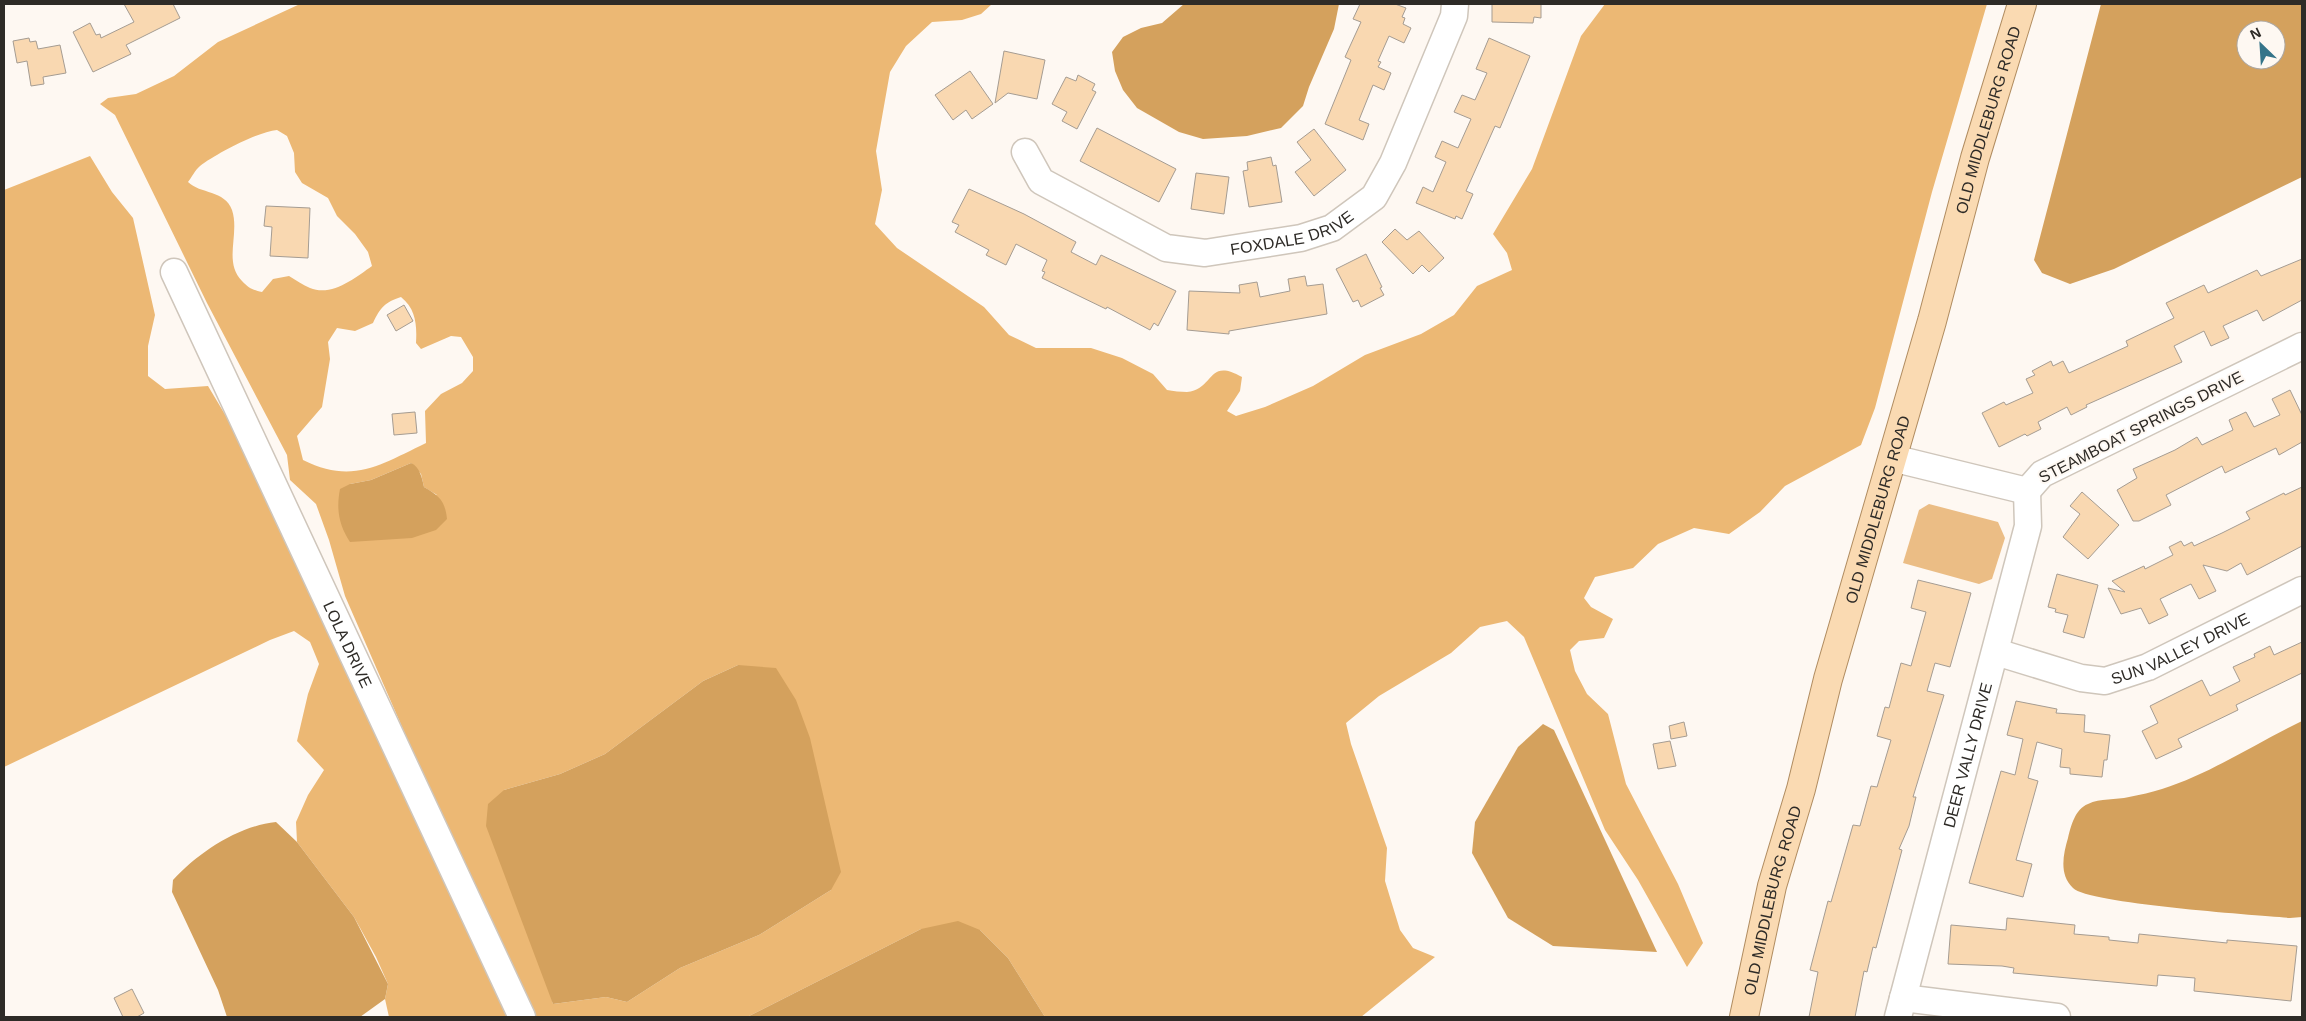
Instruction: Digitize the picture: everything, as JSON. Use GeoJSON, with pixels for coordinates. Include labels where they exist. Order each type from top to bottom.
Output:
{"type":"FeatureCollection","features":[{"type":"Feature","properties":{"kind":"main road","name":"OLD MIDDLEBURG ROAD"},"geometry":{"type":"LineString","coordinates":[[1744,1017],[1772,886],[1801,789],[1828,679],[1932,322],[1975,158],[2022,4]]}},
{"type":"Feature","properties":{"kind":"street","name":"FOXDALE DRIVE"},"geometry":{"type":"LineString","coordinates":[[1025,152],[1042,182],[1166,248],[1205,253],[1302,238],[1332,228],[1374,197],[1393,163],[1454,16],[1455,4]]}},
{"type":"Feature","properties":{"kind":"street","name":"LOLA DRIVE"},"geometry":{"type":"LineString","coordinates":[[174,272],[522,1017]]}},
{"type":"Feature","properties":{"kind":"street","name":"STEAMBOAT SPRINGS DRIVE"},"geometry":{"type":"LineString","coordinates":[[1892,458],[2027,491],[2042,474],[2302,346]]}},
{"type":"Feature","properties":{"kind":"street","name":"DEER VALLY DRIVE"},"geometry":{"type":"LineString","coordinates":[[1900,1008],[2028,526],[2027,491]]}},
{"type":"Feature","properties":{"kind":"street","name":"SUN VALLEY DRIVE"},"geometry":{"type":"LineString","coordinates":[[1996,652],[2081,678],[2105,681],[2148,667],[2302,590]]}},
{"type":"Feature","properties":{"kind":"street"},"geometry":{"type":"LineString","coordinates":[[1900,1008],[2057,1017]]}},
{"type":"Feature","properties":{"kind":"shaded area"},"geometry":{"type":"Polygon","coordinates":[[[300,4],[992,4],[981,14],[962,20],[932,22],[906,46],[890,72],[876,151],[882,190],[875,224],[897,248],[984,307],[1009,335],[1036,348],[1091,348],[1122,358],[1153,374],[1167,390],[1172,391],[1187,392],[1196,390],[1217,372],[1223,370],[1242,377],[1240,391],[1227,411],[1236,416],[1265,407],[1313,386],[1365,355],[1421,334],[1454,315],[1477,286],[1512,270],[1507,253],[1493,234],[1532,169],[1581,36],[1605,4],[1987,4],[1932,192],[1875,408],[1861,445],[1785,486],[1760,512],[1729,534],[1694,528],[1658,544],[1633,568],[1595,577],[1584,598],[1591,607],[1613,619],[1604,638],[1579,641],[1570,650],[1575,671],[1587,694],[1608,714],[1626,784],[1678,884],[1703,943],[1687,967],[1638,880],[1605,830],[1524,637],[1507,621],[1480,627],[1451,653],[1379,696],[1346,723],[1351,744],[1387,848],[1385,881],[1400,930],[1413,948],[1435,957],[1361,1017],[1045,1017],[1008,958],[980,930],[921,929],[747,1017],[533,1017],[419,766],[345,596],[329,540],[316,504],[290,480],[287,455],[207,303],[115,115],[100,104],[108,98],[136,94],[174,76],[218,42],[300,4]],[[277,130],[237,144],[207,161],[198,168],[188,182],[199,189],[224,199],[229,204],[234,219],[234,265],[236,273],[249,287],[262,292],[273,279],[289,276],[307,287],[318,290],[327,290],[343,285],[372,266],[368,252],[355,234],[337,216],[328,198],[302,183],[295,172],[294,153],[287,136],[277,130]],[[401,297],[391,301],[378,313],[373,323],[355,331],[337,328],[328,342],[330,359],[322,407],[297,436],[303,460],[337,471],[367,469],[426,443],[425,411],[441,394],[462,383],[473,371],[473,357],[461,337],[451,336],[421,349],[416,343],[416,324],[410,307],[401,297]],[[411,463],[371,480],[350,484],[437,495],[424,487],[421,474],[411,463]],[[738,665],[703,681],[605,754],[560,774],[504,790],[553,1004],[606,997],[627,1002],[680,968],[759,935],[831,890],[738,665]]]}},
{"type":"Feature","properties":{"kind":"shaded area"},"geometry":{"type":"Polygon","coordinates":[[[1184,4],[1339,4],[1334,29],[1309,87],[1303,106],[1281,128],[1247,136],[1203,139],[1179,132],[1137,108],[1123,90],[1115,71],[1112,52],[1123,37],[1141,28],[1162,23],[1184,4]]]}},
{"type":"Feature","properties":{"kind":"shaded area"},"geometry":{"type":"Polygon","coordinates":[[[2101,4],[2302,4],[2302,177],[2114,269],[2070,284],[2042,273],[2034,260],[2101,4]]]}},
{"type":"Feature","properties":{"kind":"shaded area"},"geometry":{"type":"Polygon","coordinates":[[[90,156],[112,192],[133,218],[155,315],[148,346],[148,376],[165,389],[208,386],[269,488],[509,1017],[389,1017],[385,999],[388,984],[376,957],[354,917],[297,842],[296,822],[308,795],[324,770],[297,741],[308,694],[319,664],[310,642],[294,631],[270,640],[4,767],[4,190],[90,156]]]}},
{"type":"Feature","properties":{"kind":"shaded area"},"geometry":{"type":"Polygon","coordinates":[[[411,463],[419,470],[424,487],[443,503],[447,519],[436,530],[412,538],[350,542],[343,530],[339,517],[340,489],[350,484],[371,480],[411,463]]]}},
{"type":"Feature","properties":{"kind":"shaded area"},"geometry":{"type":"Polygon","coordinates":[[[1929,504],[1998,522],[2005,538],[1992,579],[1979,584],[1903,563],[1919,510],[1929,504]]]}},
{"type":"Feature","properties":{"kind":"shaded area"},"geometry":{"type":"Polygon","coordinates":[[[738,665],[776,668],[796,700],[810,738],[841,872],[831,890],[759,935],[680,968],[627,1002],[606,997],[553,1004],[486,826],[488,804],[504,790],[560,774],[605,754],[703,681],[738,665]]]}},
{"type":"Feature","properties":{"kind":"shaded area"},"geometry":{"type":"Polygon","coordinates":[[[2302,721],[2302,917],[2290,918],[2140,904],[2086,894],[2073,888],[2069,883],[2063,864],[2065,851],[2074,818],[2084,806],[2093,802],[2124,798],[2162,789],[2198,775],[2302,721]]]}},
{"type":"Feature","properties":{"kind":"shaded area"},"geometry":{"type":"Polygon","coordinates":[[[1543,724],[1554,730],[1657,952],[1553,946],[1508,918],[1472,853],[1475,822],[1518,747],[1543,724]]]}},
{"type":"Feature","properties":{"kind":"shaded area"},"geometry":{"type":"Polygon","coordinates":[[[276,822],[297,842],[354,917],[388,984],[385,999],[360,1017],[227,1017],[218,990],[172,892],[173,880],[207,850],[248,829],[276,822]]]}},
{"type":"Feature","properties":{"kind":"shaded area"},"geometry":{"type":"Polygon","coordinates":[[[958,921],[980,930],[1008,958],[1045,1017],[747,1017],[921,929],[958,921]]]}},
{"type":"Feature","properties":{"kind":"building"},"geometry":{"type":"Polygon","coordinates":[[[124,4],[173,4],[180,18],[126,45],[131,54],[93,72],[73,32],[90,23],[96,35],[100,34],[101,38],[134,22],[124,4]]]}},
{"type":"Feature","properties":{"kind":"building"},"geometry":{"type":"Polygon","coordinates":[[[1360,4],[1395,4],[1406,8],[1402,17],[1405,18],[1403,24],[1411,28],[1404,43],[1389,36],[1378,61],[1381,62],[1378,67],[1391,73],[1384,90],[1373,85],[1359,120],[1369,124],[1363,140],[1325,124],[1351,60],[1345,57],[1361,22],[1353,19],[1360,4]]]}},
{"type":"Feature","properties":{"kind":"building"},"geometry":{"type":"Polygon","coordinates":[[[1492,4],[1541,4],[1541,18],[1534,17],[1533,23],[1492,22],[1492,4]]]}},
{"type":"Feature","properties":{"kind":"building"},"geometry":{"type":"Polygon","coordinates":[[[29,38],[30,42],[36,41],[38,49],[60,45],[66,73],[43,77],[44,84],[31,86],[27,61],[17,63],[13,41],[29,38]]]}},
{"type":"Feature","properties":{"kind":"building"},"geometry":{"type":"Polygon","coordinates":[[[1489,38],[1530,56],[1500,128],[1495,126],[1466,191],[1473,194],[1462,219],[1456,216],[1455,219],[1416,203],[1423,187],[1433,192],[1446,162],[1435,157],[1442,141],[1458,148],[1471,119],[1454,112],[1462,95],[1475,100],[1487,73],[1476,69],[1489,38]]]}},
{"type":"Feature","properties":{"kind":"building"},"geometry":{"type":"Polygon","coordinates":[[[1004,51],[1045,60],[1037,99],[1008,93],[995,103],[1004,51]]]}},
{"type":"Feature","properties":{"kind":"building"},"geometry":{"type":"Polygon","coordinates":[[[970,71],[993,104],[972,119],[966,110],[953,120],[935,95],[970,71]]]}},
{"type":"Feature","properties":{"kind":"building"},"geometry":{"type":"Polygon","coordinates":[[[1078,75],[1095,84],[1092,90],[1096,92],[1077,129],[1062,121],[1067,112],[1052,104],[1066,77],[1076,81],[1078,75]]]}},
{"type":"Feature","properties":{"kind":"building"},"geometry":{"type":"Polygon","coordinates":[[[1097,128],[1176,169],[1159,202],[1080,161],[1097,128]]]}},
{"type":"Feature","properties":{"kind":"building"},"geometry":{"type":"Polygon","coordinates":[[[1314,129],[1346,170],[1314,196],[1295,172],[1311,160],[1297,142],[1314,129]]]}},
{"type":"Feature","properties":{"kind":"building"},"geometry":{"type":"Polygon","coordinates":[[[1271,157],[1273,166],[1276,165],[1282,202],[1249,207],[1243,171],[1248,170],[1247,162],[1271,157]]]}},
{"type":"Feature","properties":{"kind":"building"},"geometry":{"type":"Polygon","coordinates":[[[1196,173],[1229,177],[1224,214],[1191,209],[1196,173]]]}},
{"type":"Feature","properties":{"kind":"building"},"geometry":{"type":"Polygon","coordinates":[[[969,189],[1024,214],[1076,242],[1071,252],[1096,265],[1101,255],[1176,291],[1158,326],[1154,323],[1150,330],[1107,307],[1106,309],[1042,278],[1045,272],[1042,271],[1047,260],[1016,244],[1006,265],[986,255],[989,250],[955,232],[959,225],[952,222],[969,189]]]}},
{"type":"Feature","properties":{"kind":"building"},"geometry":{"type":"Polygon","coordinates":[[[266,206],[310,208],[308,258],[270,256],[272,227],[264,226],[266,206]]]}},
{"type":"Feature","properties":{"kind":"building"},"geometry":{"type":"Polygon","coordinates":[[[1395,229],[1407,240],[1419,231],[1444,258],[1429,272],[1422,265],[1413,274],[1382,242],[1395,229]]]}},
{"type":"Feature","properties":{"kind":"building"},"geometry":{"type":"Polygon","coordinates":[[[1366,254],[1384,295],[1361,307],[1358,300],[1353,302],[1336,269],[1366,254]]]}},
{"type":"Feature","properties":{"kind":"building"},"geometry":{"type":"Polygon","coordinates":[[[2302,259],[2302,300],[2263,321],[2257,310],[2223,326],[2229,338],[2211,346],[2204,331],[2174,346],[2182,362],[2086,405],[2087,407],[2071,415],[2067,407],[2038,422],[2041,429],[2027,436],[2025,434],[1999,447],[1982,413],[2004,402],[2006,405],[2033,393],[2026,379],[2035,375],[2032,371],[2051,361],[2053,366],[2063,361],[2069,373],[2128,346],[2126,341],[2174,318],[2166,303],[2204,285],[2208,293],[2257,270],[2261,276],[2302,259]]]}},
{"type":"Feature","properties":{"kind":"building"},"geometry":{"type":"Polygon","coordinates":[[[1305,276],[1307,286],[1323,284],[1327,314],[1229,331],[1229,334],[1187,330],[1189,291],[1240,293],[1239,285],[1257,282],[1260,297],[1290,291],[1288,279],[1305,276]]]}},
{"type":"Feature","properties":{"kind":"building"},"geometry":{"type":"Polygon","coordinates":[[[404,305],[413,321],[396,331],[387,315],[404,305]]]}},
{"type":"Feature","properties":{"kind":"building"},"geometry":{"type":"Polygon","coordinates":[[[2290,390],[2302,415],[2302,442],[2279,455],[2276,448],[2225,473],[2222,466],[2166,495],[2171,505],[2139,521],[2133,521],[2117,490],[2137,478],[2133,469],[2175,450],[2197,437],[2202,445],[2233,430],[2229,420],[2246,412],[2254,427],[2280,415],[2272,399],[2290,390]]]}},
{"type":"Feature","properties":{"kind":"building"},"geometry":{"type":"Polygon","coordinates":[[[415,412],[417,433],[394,435],[392,414],[415,412]]]}},
{"type":"Feature","properties":{"kind":"building"},"geometry":{"type":"Polygon","coordinates":[[[2302,487],[2302,546],[2247,575],[2241,563],[2227,571],[2203,565],[2216,591],[2199,599],[2191,584],[2160,599],[2168,615],[2149,624],[2141,608],[2121,614],[2108,588],[2125,592],[2112,581],[2144,566],[2145,569],[2173,555],[2169,547],[2181,541],[2184,546],[2192,542],[2194,546],[2222,533],[2250,519],[2246,512],[2284,493],[2285,495],[2302,487]]]}},
{"type":"Feature","properties":{"kind":"building"},"geometry":{"type":"Polygon","coordinates":[[[2082,492],[2119,525],[2088,559],[2063,537],[2080,514],[2070,506],[2082,492]]]}},
{"type":"Feature","properties":{"kind":"building"},"geometry":{"type":"Polygon","coordinates":[[[2057,574],[2098,585],[2084,638],[2063,632],[2068,615],[2055,612],[2056,609],[2048,607],[2057,574]]]}},
{"type":"Feature","properties":{"kind":"building"},"geometry":{"type":"Polygon","coordinates":[[[1918,580],[1971,593],[1950,667],[1935,663],[1927,691],[1944,695],[1913,797],[1916,797],[1909,826],[1899,849],[1902,850],[1876,948],[1873,947],[1867,972],[1864,971],[1855,1017],[1809,1017],[1818,972],[1810,970],[1828,901],[1831,902],[1853,825],[1860,826],[1871,786],[1877,787],[1891,740],[1877,736],[1885,707],[1889,708],[1901,663],[1911,666],[1926,612],[1911,608],[1918,580]]]}},
{"type":"Feature","properties":{"kind":"building"},"geometry":{"type":"Polygon","coordinates":[[[2302,642],[2302,673],[2236,705],[2238,710],[2178,739],[2182,747],[2156,759],[2142,731],[2158,723],[2150,706],[2202,680],[2210,696],[2240,681],[2233,667],[2255,657],[2254,654],[2270,646],[2274,655],[2302,642]]]}},
{"type":"Feature","properties":{"kind":"building"},"geometry":{"type":"Polygon","coordinates":[[[2016,701],[2057,709],[2056,713],[2085,715],[2084,732],[2110,735],[2107,760],[2104,760],[2102,777],[2070,774],[2070,768],[2060,767],[2062,749],[2037,742],[2028,778],[2038,781],[2016,860],[2032,864],[2023,897],[1969,883],[2001,771],[2015,775],[2023,739],[2007,735],[2016,701]]]}},
{"type":"Feature","properties":{"kind":"building"},"geometry":{"type":"Polygon","coordinates":[[[1684,722],[1687,736],[1671,739],[1669,726],[1684,722]]]}},
{"type":"Feature","properties":{"kind":"building"},"geometry":{"type":"Polygon","coordinates":[[[1670,741],[1676,766],[1658,769],[1653,744],[1670,741]]]}},
{"type":"Feature","properties":{"kind":"building"},"geometry":{"type":"Polygon","coordinates":[[[2007,918],[2075,925],[2074,934],[2109,937],[2109,940],[2138,943],[2139,934],[2227,943],[2227,940],[2297,946],[2291,1001],[2194,991],[2195,978],[2158,975],[2157,986],[2013,973],[2014,968],[2002,966],[1948,964],[1951,925],[2006,930],[2007,918]]]}},
{"type":"Feature","properties":{"kind":"building"},"geometry":{"type":"Polygon","coordinates":[[[132,989],[144,1013],[137,1017],[123,1017],[114,998],[132,989]]]}}]}
